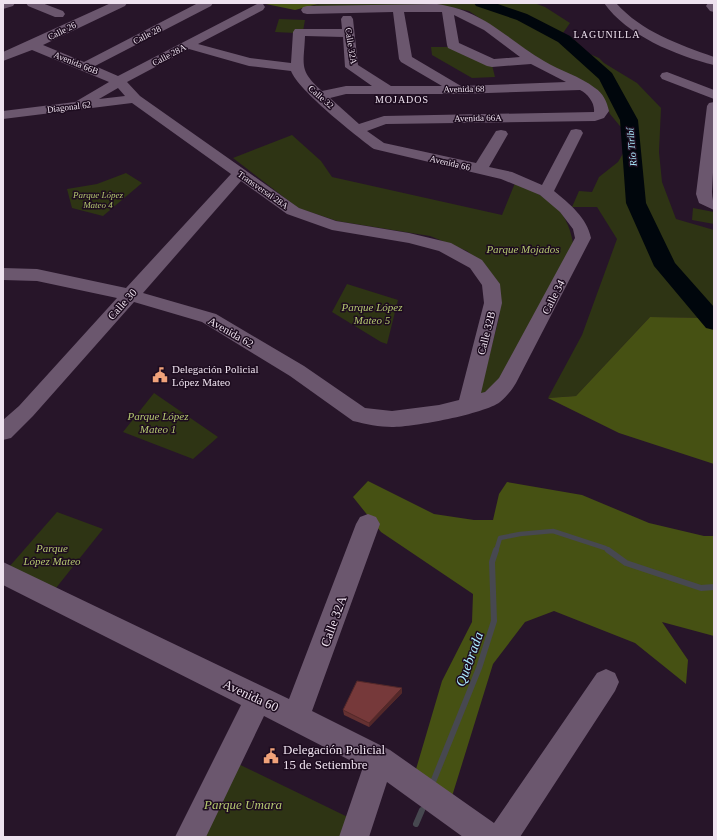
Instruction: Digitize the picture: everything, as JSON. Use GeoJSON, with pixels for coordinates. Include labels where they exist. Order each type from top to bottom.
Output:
{"type":"FeatureCollection","features":[{"type":"Feature","properties":{"kind":"street"},"geometry":{"type":"LineString","coordinates":[[3,5],[9,3]]}},
{"type":"Feature","properties":{"kind":"street"},"geometry":{"type":"LineString","coordinates":[[32,3],[59,14]]}},
{"type":"Feature","properties":{"kind":"street","name":"Calle 26"},"geometry":{"type":"LineString","coordinates":[[3,57],[32,45],[120,3]]}},
{"type":"Feature","properties":{"kind":"street","name":"Calle 28"},"geometry":{"type":"LineString","coordinates":[[86,66],[207,3]]}},
{"type":"Feature","properties":{"kind":"street"},"geometry":{"type":"LineString","coordinates":[[610,3],[619,15],[630,23],[657,38],[714,61]]}},
{"type":"Feature","properties":{"kind":"street","name":"Calle 28A"},"geometry":{"type":"LineString","coordinates":[[80,105],[119,81],[259,7]]}},
{"type":"Feature","properties":{"kind":"street"},"geometry":{"type":"LineString","coordinates":[[398,9],[406,59],[458,90]]}},
{"type":"Feature","properties":{"kind":"street"},"geometry":{"type":"LineString","coordinates":[[446,9],[453,45],[492,63],[534,60]]}},
{"type":"Feature","properties":{"kind":"street"},"geometry":{"type":"LineString","coordinates":[[307,10],[446,9],[466,14],[534,60],[585,86]]}},
{"type":"Feature","properties":{"kind":"street","name":"Calle 32A"},"geometry":{"type":"LineString","coordinates":[[346,10],[352,66],[386,89]]}},
{"type":"Feature","properties":{"kind":"street"},"geometry":{"type":"LineString","coordinates":[[187,45],[249,62],[297,68],[299,32],[348,33]]}},
{"type":"Feature","properties":{"kind":"street","name":"Avenida 66B"},"geometry":{"type":"LineString","coordinates":[[32,45],[86,66],[119,81]]}},
{"type":"Feature","properties":{"kind":"street","name":"Calle 32"},"geometry":{"type":"LineString","coordinates":[[297,68],[298,73],[307,85],[358,129]]}},
{"type":"Feature","properties":{"kind":"street"},"geometry":{"type":"LineString","coordinates":[[667,76],[714,95]]}},
{"type":"Feature","properties":{"kind":"street","name":"Transversal 28A"},"geometry":{"type":"LineString","coordinates":[[119,81],[135,100],[162,117],[293,211],[332,225],[409,238],[445,248],[476,264]]}},
{"type":"Feature","properties":{"kind":"street","name":"Avenida 68"},"geometry":{"type":"LineString","coordinates":[[319,96],[346,90],[458,90],[585,86]]}},
{"type":"Feature","properties":{"kind":"street","name":"Avenida 66A"},"geometry":{"type":"LineString","coordinates":[[358,129],[384,120],[595,117],[602,111],[601,104],[596,96],[585,86]]}},
{"type":"Feature","properties":{"kind":"street","name":"Diagonal 62"},"geometry":{"type":"LineString","coordinates":[[3,116],[80,105],[135,100]]}},
{"type":"Feature","properties":{"kind":"street"},"geometry":{"type":"LineString","coordinates":[[710,202],[704,194],[714,106]]}},
{"type":"Feature","properties":{"kind":"street","name":"Avenida 66"},"geometry":{"type":"LineString","coordinates":[[358,129],[366,138],[379,146],[506,175],[546,192]]}},
{"type":"Feature","properties":{"kind":"street"},"geometry":{"type":"LineString","coordinates":[[546,192],[576,133]]}},
{"type":"Feature","properties":{"kind":"street"},"geometry":{"type":"LineString","coordinates":[[480,169],[501,134]]}},
{"type":"Feature","properties":{"kind":"street","name":"Calle 30"},"geometry":{"type":"LineString","coordinates":[[3,432],[26,410],[240,173]]}},
{"type":"Feature","properties":{"kind":"street","name":"Calle 34"},"geometry":{"type":"LineString","coordinates":[[419,415],[439,413],[468,406],[492,397],[506,383],[583,238],[581,228],[566,209],[546,192]]}},
{"type":"Feature","properties":{"kind":"street","name":"Calle 32B"},"geometry":{"type":"LineString","coordinates":[[468,406],[493,302],[491,284],[476,264]]}},
{"type":"Feature","properties":{"kind":"street","name":"Avenida 62"},"geometry":{"type":"LineString","coordinates":[[3,274],[37,275],[130,295],[209,318],[297,371],[360,415],[392,419],[419,415]]}},
{"type":"Feature","properties":{"kind":"street","name":"Calle 32A"},"geometry":{"type":"LineString","coordinates":[[296,717],[368,524]]}},
{"type":"Feature","properties":{"kind":"street","name":"Avenida 60"},"geometry":{"type":"LineString","coordinates":[[3,573],[186,664],[259,698],[380,760],[488,837]]}},
{"type":"Feature","properties":{"kind":"street"},"geometry":{"type":"LineString","coordinates":[[502,837],[606,682]]}},
{"type":"Feature","properties":{"kind":"street"},"geometry":{"type":"LineString","coordinates":[[190,837],[259,698]]}},
{"type":"Feature","properties":{"kind":"street"},"geometry":{"type":"LineString","coordinates":[[354,837],[380,760]]}},
{"type":"Feature","properties":{"kind":"green space"},"geometry":{"type":"Polygon","coordinates":[[[261,3],[322,3],[295,10],[261,3]]]}},
{"type":"Feature","properties":{"kind":"green space"},"geometry":{"type":"Polygon","coordinates":[[[322,3],[534,3],[545,7],[570,23],[563,33],[577,42],[585,52],[599,58],[604,63],[637,83],[661,108],[659,152],[662,182],[676,219],[714,230],[714,318],[650,317],[576,396],[548,398],[582,335],[617,239],[597,207],[572,207],[579,191],[592,192],[599,177],[618,162],[625,150],[624,131],[610,114],[604,101],[541,62],[469,11],[445,6],[310,7],[322,3]]]}},
{"type":"Feature","properties":{"kind":"green space"},"geometry":{"type":"Polygon","coordinates":[[[279,19],[305,20],[303,31],[295,33],[275,32],[279,19]]]}},
{"type":"Feature","properties":{"kind":"green space"},"geometry":{"type":"Polygon","coordinates":[[[431,47],[454,47],[492,65],[495,77],[472,78],[432,55],[431,47]]]}},
{"type":"Feature","properties":{"kind":"green space","name":"Parque Mojados"},"geometry":{"type":"Polygon","coordinates":[[[292,135],[321,161],[332,177],[502,215],[515,183],[545,198],[560,212],[566,220],[573,243],[498,383],[479,396],[500,314],[500,288],[485,266],[467,251],[430,236],[337,221],[298,208],[233,158],[292,135]]]}},
{"type":"Feature","properties":{"kind":"green space","name":"Parque López Mateo 4"},"geometry":{"type":"Polygon","coordinates":[[[126,173],[142,183],[103,216],[72,208],[67,189],[97,184],[126,173]]]}},
{"type":"Feature","properties":{"kind":"green space"},"geometry":{"type":"Polygon","coordinates":[[[693,208],[714,212],[714,224],[692,220],[693,208]]]}},
{"type":"Feature","properties":{"kind":"green space","name":"Parque López Mateo 5"},"geometry":{"type":"Polygon","coordinates":[[[347,284],[398,300],[387,344],[381,342],[332,312],[347,284]]]}},
{"type":"Feature","properties":{"kind":"green space"},"geometry":{"type":"Polygon","coordinates":[[[650,317],[714,318],[714,464],[619,433],[548,398],[576,396],[650,317]]]}},
{"type":"Feature","properties":{"kind":"green space","name":"Parque López Mateo 1"},"geometry":{"type":"Polygon","coordinates":[[[154,393],[218,437],[193,459],[123,432],[154,393]]]}},
{"type":"Feature","properties":{"kind":"green space"},"geometry":{"type":"Polygon","coordinates":[[[368,481],[434,514],[474,520],[493,520],[499,494],[507,482],[582,495],[649,523],[704,536],[714,536],[714,636],[662,622],[688,660],[686,684],[635,643],[554,611],[525,622],[493,664],[449,806],[414,776],[442,681],[472,622],[473,594],[381,532],[353,497],[368,481]]]}},
{"type":"Feature","properties":{"kind":"green space","name":"Parque López Mateo"},"geometry":{"type":"Polygon","coordinates":[[[57,512],[103,529],[56,588],[9,567],[57,512]]]}},
{"type":"Feature","properties":{"kind":"green space","name":"Parque Umara"},"geometry":{"type":"Polygon","coordinates":[[[228,759],[358,822],[354,837],[190,837],[228,759]]]}},
{"type":"Feature","properties":{"kind":"building"},"geometry":{"type":"Polygon","coordinates":[[[357,681],[402,688],[369,723],[343,710],[357,681]]]}},
{"type":"Feature","properties":{"kind":"waterway","name":"Río Tiribí"},"geometry":{"type":"LineString","coordinates":[[481,3],[522,17],[564,39],[606,77],[629,120],[636,203],[665,266],[714,322]]}},
{"type":"Feature","properties":{"kind":"waterway"},"geometry":{"type":"LineString","coordinates":[[496,551],[500,538],[520,534],[553,531],[610,551]]}},
{"type":"Feature","properties":{"kind":"waterway","name":"Quebrada"},"geometry":{"type":"LineString","coordinates":[[433,782],[479,668],[494,621],[492,562],[496,550]]}},
{"type":"Feature","properties":{"kind":"waterway"},"geometry":{"type":"LineString","coordinates":[[608,550],[626,563],[701,588],[714,587]]}},
{"type":"Feature","properties":{"kind":"waterway","name":"Quebrada"},"geometry":{"type":"LineString","coordinates":[[416,824],[422,810]]}},
{"type":"Feature","properties":{"kind":"place","name":"Delegación Policial López Mateo"},"geometry":{"type":"Point","coordinates":[160,375]}},
{"type":"Feature","properties":{"kind":"place","name":"Delegación Policial 15 de Setiembre"},"geometry":{"type":"Point","coordinates":[271,756]}},
{"type":"Feature","properties":{"kind":"district","name":"LAGUNILLA"},"geometry":{"type":"Point","coordinates":[607,34]}},
{"type":"Feature","properties":{"kind":"district","name":"MOJADOS"},"geometry":{"type":"Point","coordinates":[402,99]}}]}
